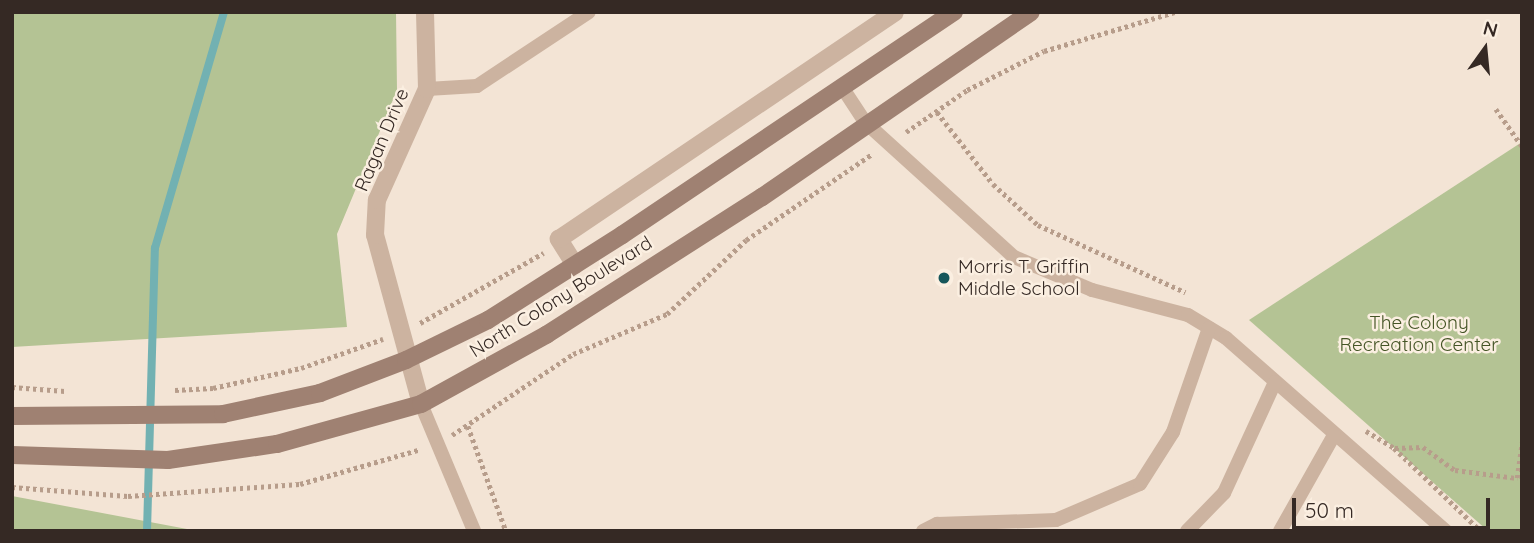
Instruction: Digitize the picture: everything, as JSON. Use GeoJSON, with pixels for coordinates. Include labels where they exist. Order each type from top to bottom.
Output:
{"type":"FeatureCollection","features":[{"type":"Feature","properties":{"kind":"main road","name":"North Colony Boulevard"},"geometry":{"type":"LineString","coordinates":[[12,416],[223,414],[320,393],[406,360],[488,320],[575,265],[954,12]]}},
{"type":"Feature","properties":{"kind":"main road","name":"North Colony Boulevard"},"geometry":{"type":"LineString","coordinates":[[12,455],[168,460],[277,444],[421,404],[546,335],[1031,12]]}},
{"type":"Feature","properties":{"kind":"street","name":"Ragan Drive"},"geometry":{"type":"LineString","coordinates":[[421,404],[379,269],[377,200],[426,89],[425,12]]}},
{"type":"Feature","properties":{"kind":"street"},"geometry":{"type":"LineString","coordinates":[[575,265],[559,239],[894,12]]}},
{"type":"Feature","properties":{"kind":"lane"},"geometry":{"type":"LineString","coordinates":[[426,89],[477,86],[589,12]]}},
{"type":"Feature","properties":{"kind":"lane"},"geometry":{"type":"LineString","coordinates":[[842,87],[865,122],[1014,257],[1092,290],[1188,315],[1209,328],[1446,531]]}},
{"type":"Feature","properties":{"kind":"lane"},"geometry":{"type":"LineString","coordinates":[[923,531],[937,524],[1044,525],[1140,484],[1173,432],[1209,328]]}},
{"type":"Feature","properties":{"kind":"lane"},"geometry":{"type":"LineString","coordinates":[[1187,531],[1224,493],[1275,382]]}},
{"type":"Feature","properties":{"kind":"lane"},"geometry":{"type":"LineString","coordinates":[[421,404],[474,531]]}},
{"type":"Feature","properties":{"kind":"lane"},"geometry":{"type":"LineString","coordinates":[[1280,531],[1334,435]]}},
{"type":"Feature","properties":{"kind":"path"},"geometry":{"type":"LineString","coordinates":[[1496,109],[1522,146]]}},
{"type":"Feature","properties":{"kind":"path"},"geometry":{"type":"LineString","coordinates":[[171,390],[213,388],[301,368],[398,332],[496,282],[559,239]]}},
{"type":"Feature","properties":{"kind":"path"},"geometry":{"type":"LineString","coordinates":[[12,387],[75,391]]}},
{"type":"Feature","properties":{"kind":"path"},"geometry":{"type":"LineString","coordinates":[[468,426],[506,531]]}},
{"type":"Feature","properties":{"kind":"path"},"geometry":{"type":"LineString","coordinates":[[1394,448],[1423,447],[1455,470],[1517,478],[1522,442]]}},
{"type":"Feature","properties":{"kind":"green space"},"geometry":{"type":"Polygon","coordinates":[[[12,12],[396,12],[397,90],[337,234],[347,327],[12,347],[12,12]]]}},
{"type":"Feature","properties":{"kind":"green space","name":"The Colony Recreation Center"},"geometry":{"type":"Polygon","coordinates":[[[1522,142],[1522,531],[1488,531],[1249,320],[1522,142]]]}},
{"type":"Feature","properties":{"kind":"green space"},"geometry":{"type":"Polygon","coordinates":[[[12,496],[187,529],[187,531],[12,531],[12,496]]]}},
{"type":"Feature","properties":{"kind":"waterway"},"geometry":{"type":"LineString","coordinates":[[147,531],[155,248],[224,12]]}},
{"type":"Feature","properties":{"kind":"place","name":"Morris T. Griffin Middle School"},"geometry":{"type":"Point","coordinates":[944,278]}}]}
